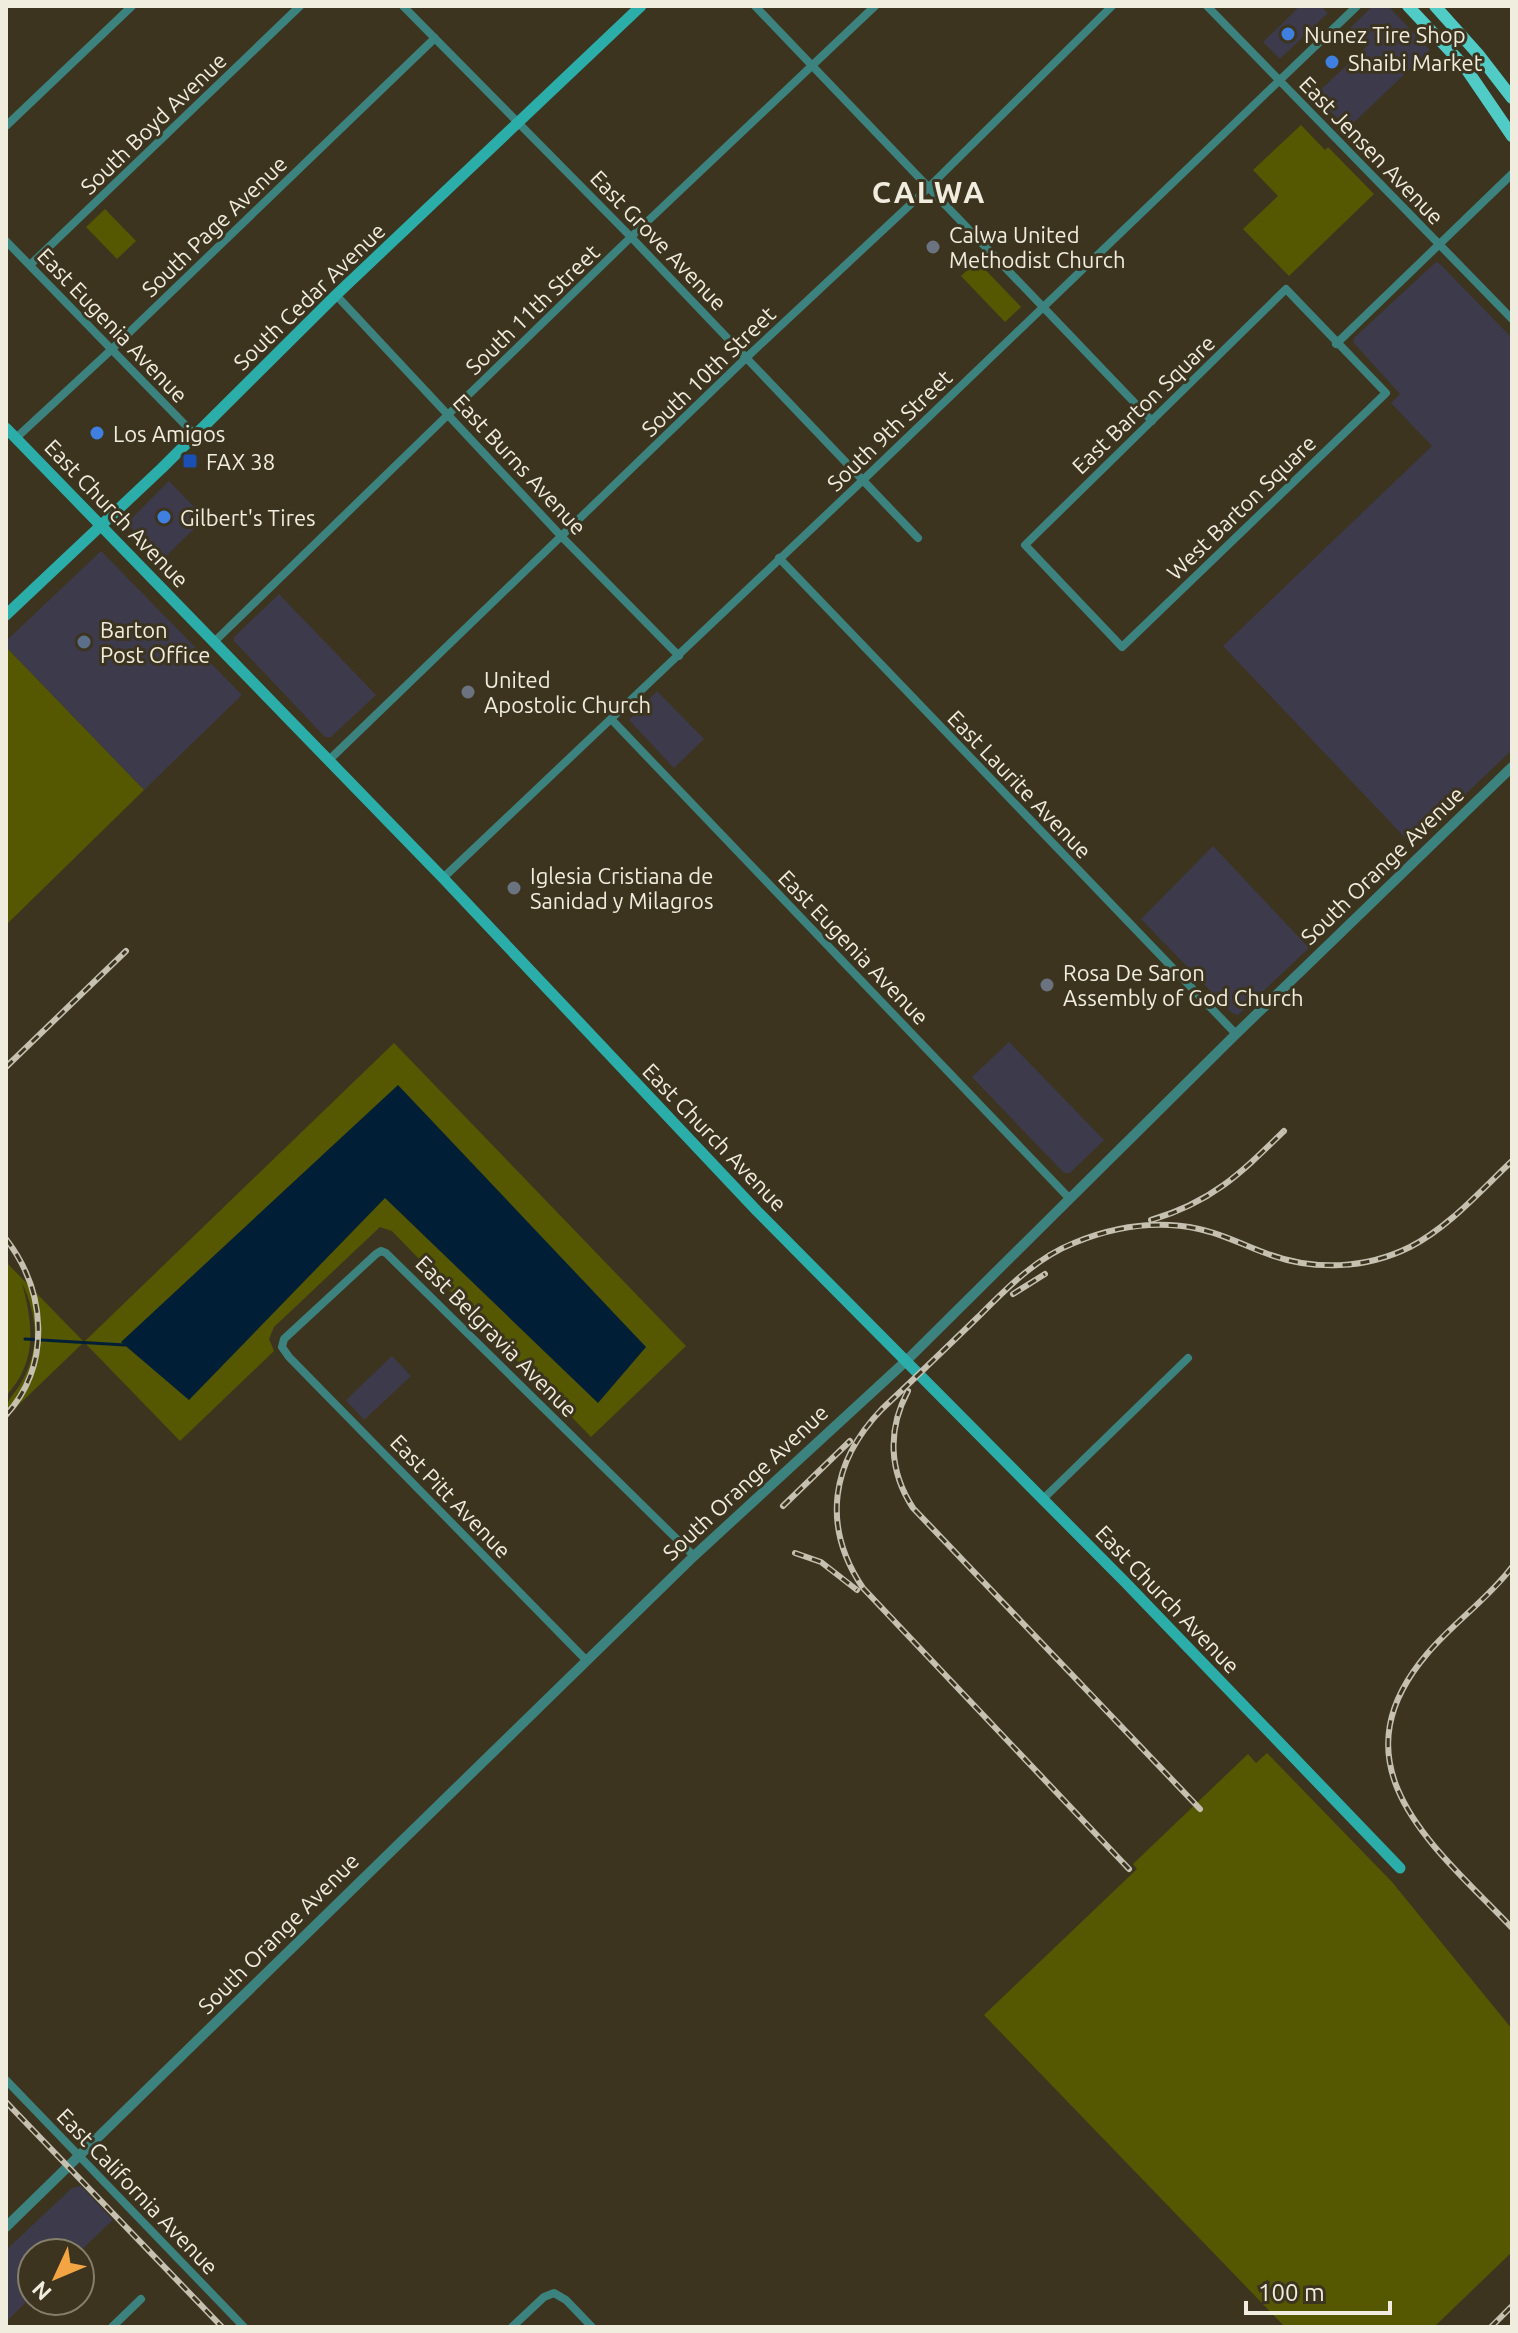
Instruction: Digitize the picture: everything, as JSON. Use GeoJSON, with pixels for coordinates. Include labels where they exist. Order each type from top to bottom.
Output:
{"type":"FeatureCollection","features":[{"type":"Feature","properties":{"kind":"main road","name":"South Cedar Avenue"},"geometry":{"type":"LineString","coordinates":[[6,615],[336,295],[641,6]]}},
{"type":"Feature","properties":{"kind":"main road"},"geometry":{"type":"LineString","coordinates":[[1408,6],[1465,67],[1512,136]]}},
{"type":"Feature","properties":{"kind":"main road"},"geometry":{"type":"LineString","coordinates":[[1435,6],[1512,98]]}},
{"type":"Feature","properties":{"kind":"main road","name":"East Church Avenue"},"geometry":{"type":"LineString","coordinates":[[6,428],[443,878],[754,1209],[1125,1582],[1400,1868]]}},
{"type":"Feature","properties":{"kind":"street"},"geometry":{"type":"LineString","coordinates":[[6,126],[132,6]]}},
{"type":"Feature","properties":{"kind":"street","name":"South Boyd Avenue"},"geometry":{"type":"LineString","coordinates":[[30,265],[300,6]]}},
{"type":"Feature","properties":{"kind":"street","name":"East Grove Avenue"},"geometry":{"type":"LineString","coordinates":[[404,6],[747,357],[918,538]]}},
{"type":"Feature","properties":{"kind":"street"},"geometry":{"type":"LineString","coordinates":[[755,6],[1152,421]]}},
{"type":"Feature","properties":{"kind":"street","name":"South 11th Street"},"geometry":{"type":"LineString","coordinates":[[215,641],[631,237],[875,6]]}},
{"type":"Feature","properties":{"kind":"street","name":"South 10th Street"},"geometry":{"type":"LineString","coordinates":[[328,761],[747,357],[928,188],[1112,6]]}},
{"type":"Feature","properties":{"kind":"street","name":"East Jensen Avenue"},"geometry":{"type":"LineString","coordinates":[[1207,6],[1512,319]]}},
{"type":"Feature","properties":{"kind":"street","name":"South 9th Street"},"geometry":{"type":"LineString","coordinates":[[443,878],[1357,6]]}},
{"type":"Feature","properties":{"kind":"street","name":"South Page Avenue"},"geometry":{"type":"LineString","coordinates":[[16,438],[435,38]]}},
{"type":"Feature","properties":{"kind":"street"},"geometry":{"type":"LineString","coordinates":[[1336,344],[1512,174]]}},
{"type":"Feature","properties":{"kind":"street","name":"East Eugenia Avenue"},"geometry":{"type":"LineString","coordinates":[[6,241],[195,435]]}},
{"type":"Feature","properties":{"kind":"street","name":"East Barton Square"},"geometry":{"type":"LineString","coordinates":[[1025,545],[1286,289],[1336,344]]}},
{"type":"Feature","properties":{"kind":"street","name":"East Burns Avenue"},"geometry":{"type":"LineString","coordinates":[[336,295],[562,537],[679,656]]}},
{"type":"Feature","properties":{"kind":"street","name":"West Barton Square"},"geometry":{"type":"LineString","coordinates":[[1025,545],[1122,647],[1386,393],[1336,344]]}},
{"type":"Feature","properties":{"kind":"street","name":"East Laurite Avenue"},"geometry":{"type":"LineString","coordinates":[[779,558],[1236,1034]]}},
{"type":"Feature","properties":{"kind":"street","name":"East Eugenia Avenue"},"geometry":{"type":"LineString","coordinates":[[612,720],[1069,1198]]}},
{"type":"Feature","properties":{"kind":"street","name":"South Orange Avenue"},"geometry":{"type":"LineString","coordinates":[[6,2227],[694,1556],[906,1361],[1236,1034],[1512,767]]}},
{"type":"Feature","properties":{"kind":"street","name":"East Belgravia Avenue"},"geometry":{"type":"LineString","coordinates":[[289,1357],[282,1347],[284,1339],[376,1254],[381,1251],[386,1253],[694,1556]]}},
{"type":"Feature","properties":{"kind":"street","name":"East Pitt Avenue"},"geometry":{"type":"LineString","coordinates":[[289,1357],[587,1661]]}},
{"type":"Feature","properties":{"kind":"street"},"geometry":{"type":"LineString","coordinates":[[1042,1500],[1188,1358]]}},
{"type":"Feature","properties":{"kind":"street","name":"East California Avenue"},"geometry":{"type":"LineString","coordinates":[[6,2080],[244,2327]]}},
{"type":"Feature","properties":{"kind":"street"},"geometry":{"type":"LineString","coordinates":[[512,2327],[550,2294],[560,2295],[592,2327]]}},
{"type":"Feature","properties":{"kind":"street"},"geometry":{"type":"LineString","coordinates":[[112,2327],[141,2299]]}},
{"type":"Feature","properties":{"kind":"shaded area"},"geometry":{"type":"Polygon","coordinates":[[[1300,6],[1321,6],[1328,13],[1280,59],[1263,42],[1300,6]]]}},
{"type":"Feature","properties":{"kind":"shaded area"},"geometry":{"type":"Polygon","coordinates":[[[1373,6],[1388,6],[1430,50],[1347,129],[1315,95],[1366,47],[1349,29],[1373,6]]]}},
{"type":"Feature","properties":{"kind":"shaded area"},"geometry":{"type":"Polygon","coordinates":[[[1301,125],[1325,150],[1328,147],[1374,194],[1289,276],[1243,229],[1278,196],[1253,170],[1301,125]]]}},
{"type":"Feature","properties":{"kind":"shaded area"},"geometry":{"type":"Polygon","coordinates":[[[105,209],[136,241],[117,259],[86,227],[105,209]]]}},
{"type":"Feature","properties":{"kind":"shaded area"},"geometry":{"type":"Polygon","coordinates":[[[977,261],[1021,307],[1005,322],[961,276],[977,261]]]}},
{"type":"Feature","properties":{"kind":"shaded area"},"geometry":{"type":"Polygon","coordinates":[[[1436,262],[1512,338],[1512,750],[1412,845],[1223,646],[1432,446],[1391,403],[1400,394],[1353,342],[1436,262]]]}},
{"type":"Feature","properties":{"kind":"shaded area"},"geometry":{"type":"Polygon","coordinates":[[[169,481],[205,518],[161,561],[127,523],[169,481]]]}},
{"type":"Feature","properties":{"kind":"shaded area"},"geometry":{"type":"Polygon","coordinates":[[[101,551],[242,695],[144,790],[6,647],[6,641],[101,551]]]}},
{"type":"Feature","properties":{"kind":"shaded area"},"geometry":{"type":"Polygon","coordinates":[[[279,594],[376,695],[331,737],[325,737],[234,641],[234,637],[279,594]]]}},
{"type":"Feature","properties":{"kind":"shaded area"},"geometry":{"type":"Polygon","coordinates":[[[6,647],[144,790],[6,925],[6,647]]]}},
{"type":"Feature","properties":{"kind":"shaded area"},"geometry":{"type":"Polygon","coordinates":[[[657,691],[704,739],[674,768],[629,720],[657,691]]]}},
{"type":"Feature","properties":{"kind":"shaded area"},"geometry":{"type":"Polygon","coordinates":[[[1213,846],[1309,948],[1238,1015],[1232,1013],[1141,919],[1213,846]]]}},
{"type":"Feature","properties":{"kind":"shaded area"},"geometry":{"type":"Polygon","coordinates":[[[1009,1042],[1104,1140],[1070,1173],[1064,1173],[972,1077],[1009,1042]]]}},
{"type":"Feature","properties":{"kind":"shaded area"},"geometry":{"type":"Polygon","coordinates":[[[394,1043],[686,1346],[591,1437],[392,1231],[380,1227],[274,1327],[269,1339],[274,1351],[180,1441],[84,1342],[394,1043]]]}},
{"type":"Feature","properties":{"kind":"shaded area"},"geometry":{"type":"Polygon","coordinates":[[[6,1262],[84,1342],[6,1417],[8,1402],[27,1371],[35,1333],[31,1308],[22,1283],[29,1313],[30,1342],[24,1369],[6,1396],[6,1262]]]}},
{"type":"Feature","properties":{"kind":"shaded area"},"geometry":{"type":"Polygon","coordinates":[[[392,1356],[411,1376],[364,1420],[346,1400],[392,1356]]]}},
{"type":"Feature","properties":{"kind":"shaded area"},"geometry":{"type":"Polygon","coordinates":[[[1267,1753],[1392,1882],[1512,2029],[1512,2252],[1434,2327],[1285,2327],[984,2015],[1137,1869],[1133,1864],[1248,1754],[1256,1763],[1267,1753]]]}},
{"type":"Feature","properties":{"kind":"shaded area"},"geometry":{"type":"Polygon","coordinates":[[[81,2186],[113,2220],[95,2237],[20,2237],[72,2188],[81,2186]]]}},
{"type":"Feature","properties":{"kind":"shaded area"},"geometry":{"type":"Polygon","coordinates":[[[16,2241],[16,2312],[6,2322],[6,2250],[16,2241]]]}},
{"type":"Feature","properties":{"kind":"water"},"geometry":{"type":"Polygon","coordinates":[[[398,1085],[646,1347],[598,1403],[385,1198],[189,1400],[121,1342],[398,1085]]]}},
{"type":"Feature","properties":{"kind":"waterway"},"geometry":{"type":"LineString","coordinates":[[25,1339],[125,1345]]}},
{"type":"Feature","properties":{"kind":"railway"},"geometry":{"type":"LineString","coordinates":[[6,1067],[126,951]]}},
{"type":"Feature","properties":{"kind":"railway"},"geometry":{"type":"LineString","coordinates":[[1151,1220],[1191,1205],[1224,1185],[1284,1131]]}},
{"type":"Feature","properties":{"kind":"railway"},"geometry":{"type":"LineString","coordinates":[[1129,1869],[863,1588],[841,1541],[837,1518],[838,1495],[852,1451],[882,1409],[1011,1285],[1060,1249],[1120,1229],[1167,1225],[1208,1231],[1268,1254],[1303,1263],[1340,1265],[1376,1260],[1410,1247],[1438,1229],[1512,1161]]}},
{"type":"Feature","properties":{"kind":"railway"},"geometry":{"type":"LineString","coordinates":[[6,1239],[29,1281],[36,1304],[38,1327],[37,1351],[31,1373],[21,1395],[6,1415]]}},
{"type":"Feature","properties":{"kind":"railway"},"geometry":{"type":"LineString","coordinates":[[1013,1294],[1045,1274]]}},
{"type":"Feature","properties":{"kind":"railway"},"geometry":{"type":"LineString","coordinates":[[908,1391],[897,1421],[894,1450],[899,1480],[913,1508],[1200,1809]]}},
{"type":"Feature","properties":{"kind":"railway"},"geometry":{"type":"LineString","coordinates":[[783,1506],[850,1441]]}},
{"type":"Feature","properties":{"kind":"railway"},"geometry":{"type":"LineString","coordinates":[[795,1553],[821,1562],[857,1590]]}},
{"type":"Feature","properties":{"kind":"railway"},"geometry":{"type":"LineString","coordinates":[[1512,1567],[1427,1654],[1400,1695],[1389,1734],[1391,1770],[1405,1804],[1426,1836],[1512,1928]]}},
{"type":"Feature","properties":{"kind":"railway"},"geometry":{"type":"LineString","coordinates":[[6,2102],[222,2327]]}},
{"type":"Feature","properties":{"kind":"railway"},"geometry":{"type":"LineString","coordinates":[[1491,2327],[1512,2306]]}},
{"type":"Feature","properties":{"kind":"place","name":"Nunez Tire Shop"},"geometry":{"type":"Point","coordinates":[1288,34]}},
{"type":"Feature","properties":{"kind":"place","name":"Shaibi Market"},"geometry":{"type":"Point","coordinates":[1332,62]}},
{"type":"Feature","properties":{"kind":"place","name":"Calwa United Methodist Church"},"geometry":{"type":"Point","coordinates":[933,247]}},
{"type":"Feature","properties":{"kind":"place","name":"Los Amigos"},"geometry":{"type":"Point","coordinates":[97,433]}},
{"type":"Feature","properties":{"kind":"place","name":"FAX 38"},"geometry":{"type":"Point","coordinates":[190,461]}},
{"type":"Feature","properties":{"kind":"place","name":"Gilbert's Tires"},"geometry":{"type":"Point","coordinates":[164,517]}},
{"type":"Feature","properties":{"kind":"place","name":"Barton Post Office"},"geometry":{"type":"Point","coordinates":[84,642]}},
{"type":"Feature","properties":{"kind":"place","name":"United Apostolic Church"},"geometry":{"type":"Point","coordinates":[468,692]}},
{"type":"Feature","properties":{"kind":"place","name":"Iglesia Cristiana de Sanidad y Milagros"},"geometry":{"type":"Point","coordinates":[514,888]}},
{"type":"Feature","properties":{"kind":"place","name":"Rosa De Saron Assembly of God Church"},"geometry":{"type":"Point","coordinates":[1047,985]}},
{"type":"Feature","properties":{"kind":"district","name":"CALWA"},"geometry":{"type":"Point","coordinates":[929,192]}}]}
